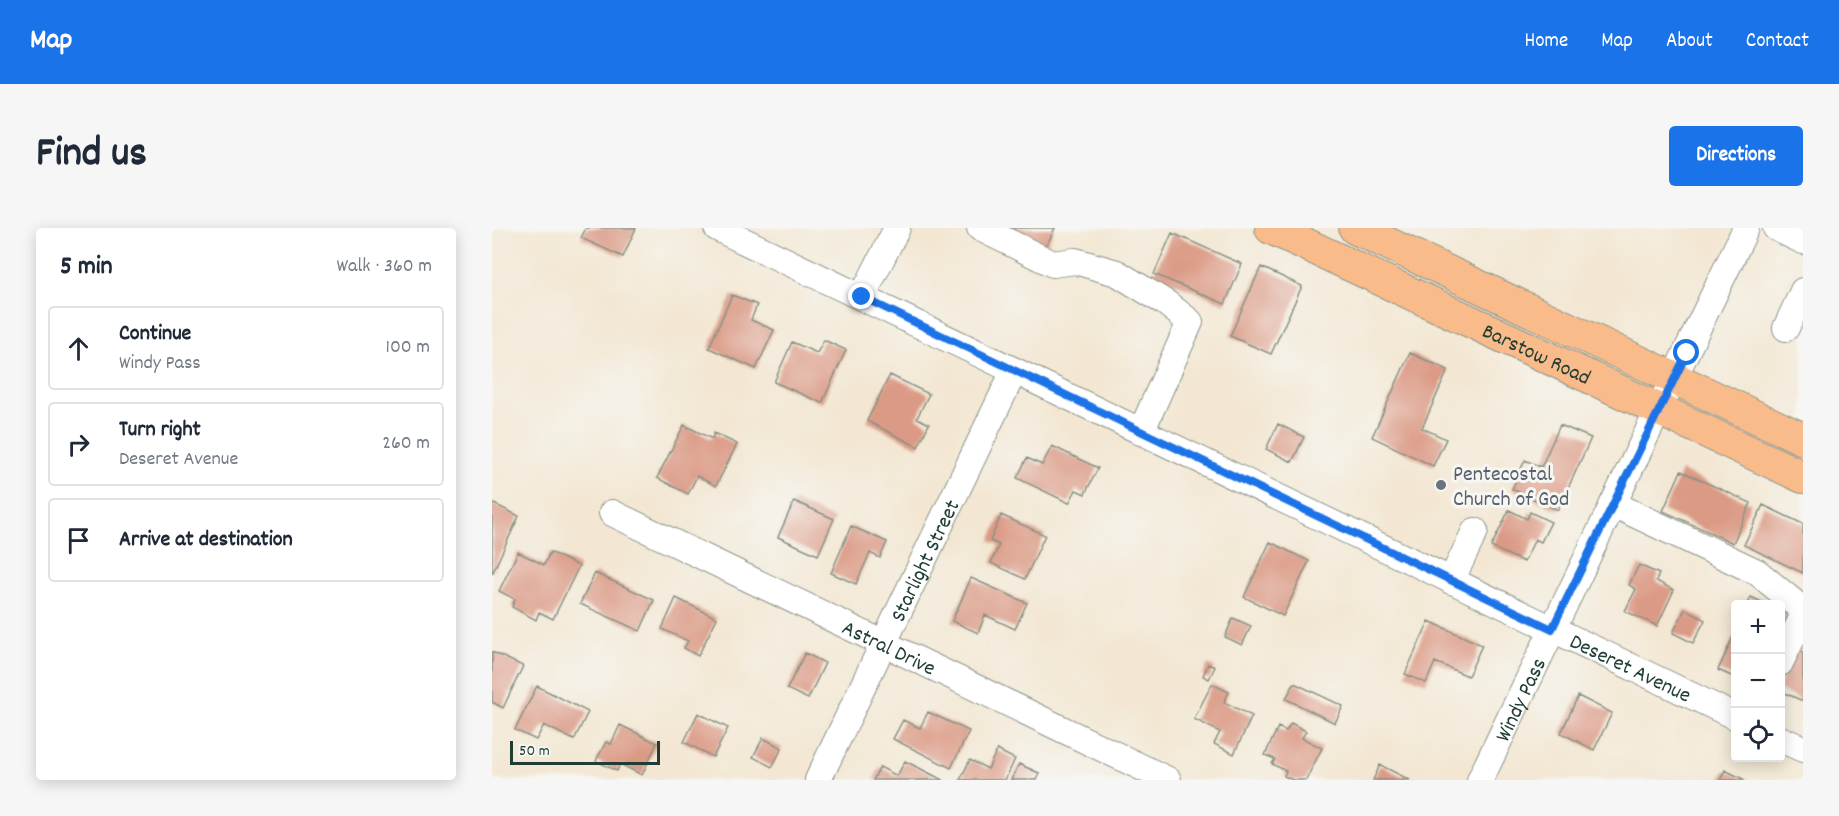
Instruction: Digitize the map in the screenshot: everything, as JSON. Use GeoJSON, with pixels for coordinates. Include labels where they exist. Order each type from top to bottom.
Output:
{"type":"FeatureCollection","features":[{"type":"Feature","properties":{"kind":"main road","name":"Barstow Road"},"geometry":{"type":"LineString","coordinates":[[1271,228],[1803,477]]}},
{"type":"Feature","properties":{"kind":"main road","name":"Barstow Road"},"geometry":{"type":"LineString","coordinates":[[1355,228],[1803,439]]}},
{"type":"Feature","properties":{"kind":"street","name":"Deseret Avenue"},"geometry":{"type":"LineString","coordinates":[[717,228],[1731,715]]}},
{"type":"Feature","properties":{"kind":"street"},"geometry":{"type":"LineString","coordinates":[[862,297],[897,228]]}},
{"type":"Feature","properties":{"kind":"street"},"geometry":{"type":"LineString","coordinates":[[980,228],[1053,264],[1075,261],[1116,273],[1166,303],[1190,322],[1141,432]]}},
{"type":"Feature","properties":{"kind":"street","name":"Windy Pass"},"geometry":{"type":"LineString","coordinates":[[1480,780],[1746,228]]}},
{"type":"Feature","properties":{"kind":"street"},"geometry":{"type":"LineString","coordinates":[[1776,228],[1803,241]]}},
{"type":"Feature","properties":{"kind":"street"},"geometry":{"type":"LineString","coordinates":[[1786,328],[1803,291]]}},
{"type":"Feature","properties":{"kind":"street","name":"Starlight Street"},"geometry":{"type":"LineString","coordinates":[[818,780],[1014,371]]}},
{"type":"Feature","properties":{"kind":"street"},"geometry":{"type":"LineString","coordinates":[[1613,504],[1757,572],[1803,610]]}},
{"type":"Feature","properties":{"kind":"street","name":"Astral Drive"},"geometry":{"type":"LineString","coordinates":[[612,513],[1168,780]]}},
{"type":"Feature","properties":{"kind":"street"},"geometry":{"type":"LineString","coordinates":[[1451,581],[1475,531]]}},
{"type":"Feature","properties":{"kind":"street"},"geometry":{"type":"LineString","coordinates":[[1784,654],[1803,616]]}},
{"type":"Feature","properties":{"kind":"street"},"geometry":{"type":"LineString","coordinates":[[1785,741],[1803,750]]}},
{"type":"Feature","properties":{"kind":"building"},"geometry":{"type":"Polygon","coordinates":[[[586,228],[636,228],[623,257],[581,238],[586,228]]]}},
{"type":"Feature","properties":{"kind":"building"},"geometry":{"type":"Polygon","coordinates":[[[1007,228],[1055,228],[1044,251],[1007,228]]]}},
{"type":"Feature","properties":{"kind":"building"},"geometry":{"type":"Polygon","coordinates":[[[1172,233],[1242,264],[1225,304],[1154,274],[1172,233]]]}},
{"type":"Feature","properties":{"kind":"building"},"geometry":{"type":"Polygon","coordinates":[[[1261,267],[1302,286],[1271,354],[1230,336],[1261,267]]]}},
{"type":"Feature","properties":{"kind":"building"},"geometry":{"type":"Polygon","coordinates":[[[732,295],[757,305],[751,320],[774,330],[756,369],[709,348],[732,295]]]}},
{"type":"Feature","properties":{"kind":"building"},"geometry":{"type":"Polygon","coordinates":[[[824,340],[846,350],[822,403],[774,382],[792,342],[817,353],[824,340]]]}},
{"type":"Feature","properties":{"kind":"building"},"geometry":{"type":"Polygon","coordinates":[[[1410,353],[1448,370],[1422,428],[1446,439],[1433,466],[1372,437],[1410,353]]]}},
{"type":"Feature","properties":{"kind":"building"},"geometry":{"type":"Polygon","coordinates":[[[890,375],[929,394],[917,418],[929,424],[918,447],[867,421],[890,375]]]}},
{"type":"Feature","properties":{"kind":"building"},"geometry":{"type":"Polygon","coordinates":[[[1278,424],[1304,437],[1292,462],[1266,449],[1278,424]]]}},
{"type":"Feature","properties":{"kind":"building"},"geometry":{"type":"Polygon","coordinates":[[[684,425],[712,439],[714,433],[737,444],[716,486],[697,476],[688,494],[657,478],[684,425]]]}},
{"type":"Feature","properties":{"kind":"building"},"geometry":{"type":"Polygon","coordinates":[[[1560,425],[1591,438],[1558,510],[1512,489],[1525,460],[1541,467],[1560,425]]]}},
{"type":"Feature","properties":{"kind":"building"},"geometry":{"type":"Polygon","coordinates":[[[1052,446],[1098,468],[1085,494],[1076,490],[1069,503],[1017,478],[1027,458],[1042,465],[1052,446]]]}},
{"type":"Feature","properties":{"kind":"building"},"geometry":{"type":"Polygon","coordinates":[[[1681,471],[1751,503],[1733,543],[1663,511],[1681,471]]]}},
{"type":"Feature","properties":{"kind":"building"},"geometry":{"type":"Polygon","coordinates":[[[794,501],[834,519],[818,555],[778,537],[794,501]]]}},
{"type":"Feature","properties":{"kind":"building"},"geometry":{"type":"Polygon","coordinates":[[[492,503],[519,516],[492,574],[492,503]]]}},
{"type":"Feature","properties":{"kind":"building"},"geometry":{"type":"Polygon","coordinates":[[[1763,505],[1803,524],[1803,573],[1744,545],[1763,505]]]}},
{"type":"Feature","properties":{"kind":"building"},"geometry":{"type":"Polygon","coordinates":[[[1509,510],[1527,519],[1530,512],[1551,522],[1541,542],[1535,539],[1524,562],[1491,547],[1509,510]]]}},
{"type":"Feature","properties":{"kind":"building"},"geometry":{"type":"Polygon","coordinates":[[[1001,515],[1045,535],[1025,579],[991,563],[999,545],[990,541],[1001,515]]]}},
{"type":"Feature","properties":{"kind":"building"},"geometry":{"type":"Polygon","coordinates":[[[851,526],[887,542],[880,558],[870,553],[856,584],[831,573],[851,526]]]}},
{"type":"Feature","properties":{"kind":"building"},"geometry":{"type":"Polygon","coordinates":[[[1270,542],[1309,561],[1283,616],[1244,597],[1270,542]]]}},
{"type":"Feature","properties":{"kind":"building"},"geometry":{"type":"Polygon","coordinates":[[[518,552],[544,565],[550,552],[579,566],[553,619],[539,612],[536,620],[512,607],[515,599],[499,591],[518,552]]]}},
{"type":"Feature","properties":{"kind":"building"},"geometry":{"type":"Polygon","coordinates":[[[1639,565],[1659,574],[1656,581],[1674,590],[1657,626],[1625,611],[1636,589],[1629,585],[1639,565]]]}},
{"type":"Feature","properties":{"kind":"building"},"geometry":{"type":"Polygon","coordinates":[[[595,573],[654,600],[640,631],[580,604],[595,573]]]}},
{"type":"Feature","properties":{"kind":"building"},"geometry":{"type":"Polygon","coordinates":[[[971,578],[1027,603],[1015,629],[985,615],[978,633],[952,621],[971,578]]]}},
{"type":"Feature","properties":{"kind":"building"},"geometry":{"type":"Polygon","coordinates":[[[676,598],[717,618],[698,656],[684,648],[688,641],[662,629],[676,598]]]}},
{"type":"Feature","properties":{"kind":"building"},"geometry":{"type":"Polygon","coordinates":[[[1685,609],[1705,620],[1693,643],[1673,633],[1685,609]]]}},
{"type":"Feature","properties":{"kind":"building"},"geometry":{"type":"Polygon","coordinates":[[[1785,613],[1791,616],[1785,628],[1785,613]]]}},
{"type":"Feature","properties":{"kind":"building"},"geometry":{"type":"Polygon","coordinates":[[[1233,618],[1251,626],[1242,645],[1225,637],[1233,618]]]}},
{"type":"Feature","properties":{"kind":"building"},"geometry":{"type":"Polygon","coordinates":[[[1429,621],[1482,645],[1468,676],[1435,662],[1426,683],[1405,674],[1429,621]]]}},
{"type":"Feature","properties":{"kind":"building"},"geometry":{"type":"Polygon","coordinates":[[[1731,642],[1731,676],[1718,670],[1731,642]]]}},
{"type":"Feature","properties":{"kind":"building"},"geometry":{"type":"Polygon","coordinates":[[[1797,650],[1803,653],[1803,701],[1785,693],[1785,674],[1797,650]]]}},
{"type":"Feature","properties":{"kind":"building"},"geometry":{"type":"Polygon","coordinates":[[[492,652],[523,666],[503,708],[492,702],[492,652]]]}},
{"type":"Feature","properties":{"kind":"building"},"geometry":{"type":"Polygon","coordinates":[[[805,653],[825,663],[808,699],[787,689],[805,653]]]}},
{"type":"Feature","properties":{"kind":"building"},"geometry":{"type":"Polygon","coordinates":[[[1208,664],[1215,667],[1209,679],[1203,676],[1208,664]]]}},
{"type":"Feature","properties":{"kind":"building"},"geometry":{"type":"Polygon","coordinates":[[[1294,683],[1343,706],[1335,723],[1286,699],[1294,683]]]}},
{"type":"Feature","properties":{"kind":"building"},"geometry":{"type":"Polygon","coordinates":[[[1212,684],[1229,692],[1224,702],[1252,716],[1234,754],[1214,744],[1220,732],[1194,719],[1212,684]]]}},
{"type":"Feature","properties":{"kind":"building"},"geometry":{"type":"Polygon","coordinates":[[[537,686],[588,712],[574,740],[544,725],[536,740],[515,730],[537,686]]]}},
{"type":"Feature","properties":{"kind":"building"},"geometry":{"type":"Polygon","coordinates":[[[1578,696],[1612,713],[1594,750],[1561,733],[1578,696]]]}},
{"type":"Feature","properties":{"kind":"building"},"geometry":{"type":"Polygon","coordinates":[[[928,712],[969,731],[951,768],[893,739],[903,720],[920,728],[928,712]]]}},
{"type":"Feature","properties":{"kind":"building"},"geometry":{"type":"Polygon","coordinates":[[[698,713],[728,728],[713,757],[684,742],[698,713]]]}},
{"type":"Feature","properties":{"kind":"building"},"geometry":{"type":"Polygon","coordinates":[[[1291,723],[1306,731],[1302,738],[1322,748],[1306,780],[1293,780],[1284,776],[1286,771],[1272,764],[1275,759],[1265,755],[1278,727],[1286,731],[1291,723]]]}},
{"type":"Feature","properties":{"kind":"building"},"geometry":{"type":"Polygon","coordinates":[[[620,725],[657,743],[642,775],[620,764],[617,771],[596,761],[606,742],[611,744],[620,725]]]}},
{"type":"Feature","properties":{"kind":"building"},"geometry":{"type":"Polygon","coordinates":[[[763,738],[782,748],[772,767],[753,757],[763,738]]]}},
{"type":"Feature","properties":{"kind":"building"},"geometry":{"type":"Polygon","coordinates":[[[997,750],[1015,759],[1005,780],[960,780],[970,760],[988,769],[997,750]]]}},
{"type":"Feature","properties":{"kind":"building"},"geometry":{"type":"Polygon","coordinates":[[[905,761],[943,780],[873,780],[880,767],[897,776],[905,761]]]}},
{"type":"Feature","properties":{"kind":"building"},"geometry":{"type":"Polygon","coordinates":[[[1019,764],[1039,773],[1036,780],[1011,780],[1019,764]]]}},
{"type":"Feature","properties":{"kind":"building"},"geometry":{"type":"Polygon","coordinates":[[[1380,765],[1410,780],[1373,780],[1380,765]]]}},
{"type":"Feature","properties":{"kind":"building"},"geometry":{"type":"Polygon","coordinates":[[[1725,770],[1745,780],[1720,780],[1725,770]]]}},
{"type":"Feature","properties":{"kind":"place","name":"Pentecostal Church of God"},"geometry":{"type":"Point","coordinates":[1441,485]}},
{"type":"Feature","properties":{"kind":"route"},"geometry":{"type":"LineString","coordinates":[[862,297],[1552,629],[1687,353]]}}]}
